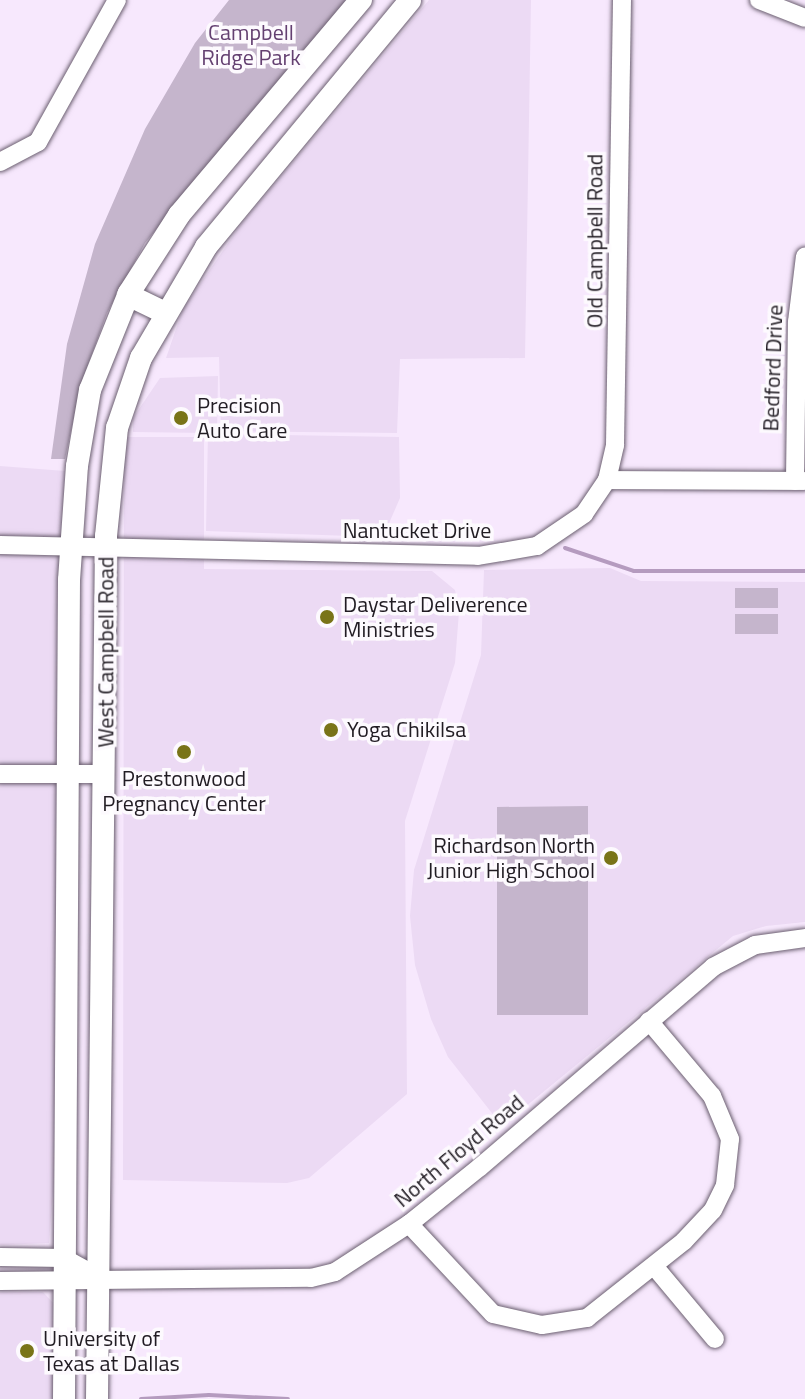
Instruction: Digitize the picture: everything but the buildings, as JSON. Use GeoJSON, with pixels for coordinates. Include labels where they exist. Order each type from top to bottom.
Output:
{"type":"FeatureCollection","features":[{"type":"Feature","properties":{"kind":"main road","name":"West Campbell Road"},"geometry":{"type":"LineString","coordinates":[[97,1399],[106,550],[117,428],[131,380],[165,313],[229,216],[410,0]]}},
{"type":"Feature","properties":{"kind":"main road","name":"West Campbell Road"},"geometry":{"type":"LineString","coordinates":[[64,1399],[70,549],[90,390],[128,295],[179,215],[356,6]]}},
{"type":"Feature","properties":{"kind":"main road"},"geometry":{"type":"LineString","coordinates":[[356,6],[378,39]]}},
{"type":"Feature","properties":{"kind":"main road"},"geometry":{"type":"LineString","coordinates":[[128,295],[165,313]]}},
{"type":"Feature","properties":{"kind":"main road"},"geometry":{"type":"LineString","coordinates":[[66,1081],[102,1081]]}},
{"type":"Feature","properties":{"kind":"street"},"geometry":{"type":"LineString","coordinates":[[0,162],[38,142],[117,0]]}},
{"type":"Feature","properties":{"kind":"street","name":"Old Campbell Road"},"geometry":{"type":"LineString","coordinates":[[607,480],[617,408],[622,0]]}},
{"type":"Feature","properties":{"kind":"street"},"geometry":{"type":"LineString","coordinates":[[759,0],[805,18]]}},
{"type":"Feature","properties":{"kind":"street","name":"Bedford Drive"},"geometry":{"type":"LineString","coordinates":[[800,481],[797,322],[805,256]]}},
{"type":"Feature","properties":{"kind":"street"},"geometry":{"type":"LineString","coordinates":[[607,480],[800,481]]}},
{"type":"Feature","properties":{"kind":"street","name":"Nantucket Drive"},"geometry":{"type":"LineString","coordinates":[[0,545],[106,550],[497,555],[553,537],[584,514],[607,480]]}},
{"type":"Feature","properties":{"kind":"street"},"geometry":{"type":"LineString","coordinates":[[0,774],[105,774]]}},
{"type":"Feature","properties":{"kind":"street","name":"North Floyd Road"},"geometry":{"type":"LineString","coordinates":[[0,1281],[64,1282],[98,1277],[323,1276],[364,1256],[409,1224],[649,1021],[734,955],[755,945],[805,938]]}},
{"type":"Feature","properties":{"kind":"street"},"geometry":{"type":"LineString","coordinates":[[409,1224],[493,1314],[525,1324],[575,1324],[654,1266],[713,1210],[731,1156],[724,1118],[712,1096],[649,1021]]}},
{"type":"Feature","properties":{"kind":"street","name":"North Floyd Road"},"geometry":{"type":"LineString","coordinates":[[0,1257],[64,1258],[98,1277]]}},
{"type":"Feature","properties":{"kind":"street"},"geometry":{"type":"LineString","coordinates":[[654,1266],[715,1339]]}},
{"type":"Feature","properties":{"kind":"shaded area"},"geometry":{"type":"Polygon","coordinates":[[[429,0],[531,0],[525,358],[400,359],[397,433],[221,431],[219,357],[166,358],[183,309],[242,223],[429,0]]]}},
{"type":"Feature","properties":{"kind":"shaded area"},"geometry":{"type":"Polygon","coordinates":[[[218,376],[217,434],[399,437],[400,498],[383,537],[206,531],[208,433],[133,432],[133,418],[160,378],[218,376]]]}},
{"type":"Feature","properties":{"kind":"shaded area"},"geometry":{"type":"Polygon","coordinates":[[[124,437],[204,437],[204,569],[432,571],[455,590],[459,612],[455,663],[405,821],[407,1094],[309,1178],[287,1183],[123,1180],[124,437]]]}},
{"type":"Feature","properties":{"kind":"shaded area"},"geometry":{"type":"Polygon","coordinates":[[[0,466],[65,471],[60,572],[57,1139],[49,1243],[0,1245],[0,466]]]}},
{"type":"Feature","properties":{"kind":"shaded area","name":"Richardson North Junior High School"},"geometry":{"type":"Polygon","coordinates":[[[610,568],[641,581],[805,582],[805,922],[766,926],[733,936],[502,1126],[448,1057],[431,1019],[415,965],[410,916],[414,870],[481,655],[484,570],[610,568]]]}},
{"type":"Feature","properties":{"kind":"shaded area","name":"University of Texas at Dallas"},"geometry":{"type":"Polygon","coordinates":[[[0,1292],[43,1292],[54,1304],[53,1399],[0,1399],[0,1292]]]}},
{"type":"Feature","properties":{"kind":"green space","name":"Campbell Ridge Park"},"geometry":{"type":"Polygon","coordinates":[[[229,0],[346,0],[145,243],[107,313],[81,384],[65,459],[51,459],[67,344],[95,244],[145,129],[195,43],[229,0]]]}},
{"type":"Feature","properties":{"kind":"green space"},"geometry":{"type":"Polygon","coordinates":[[[735,588],[778,588],[778,608],[735,608],[735,588]]]}},
{"type":"Feature","properties":{"kind":"green space"},"geometry":{"type":"Polygon","coordinates":[[[735,614],[778,614],[778,634],[735,634],[735,614]]]}},
{"type":"Feature","properties":{"kind":"green space"},"geometry":{"type":"Polygon","coordinates":[[[588,806],[588,1015],[497,1015],[497,807],[588,806]]]}},
{"type":"Feature","properties":{"kind":"waterway"},"geometry":{"type":"LineString","coordinates":[[565,548],[634,571],[805,571]]}},
{"type":"Feature","properties":{"kind":"waterway"},"geometry":{"type":"LineString","coordinates":[[141,1399],[209,1395],[288,1399]]}},
{"type":"Feature","properties":{"kind":"place","name":"Precision Auto Care"},"geometry":{"type":"Point","coordinates":[181,418]}},
{"type":"Feature","properties":{"kind":"place","name":"Daystar Deliverence Ministries"},"geometry":{"type":"Point","coordinates":[327,617]}},
{"type":"Feature","properties":{"kind":"place","name":"Yoga Chikilsa"},"geometry":{"type":"Point","coordinates":[331,730]}},
{"type":"Feature","properties":{"kind":"place","name":"Prestonwood Pregnancy Center"},"geometry":{"type":"Point","coordinates":[184,752]}},
{"type":"Feature","properties":{"kind":"place","name":"Richardson North Junior High School"},"geometry":{"type":"Point","coordinates":[611,858]}},
{"type":"Feature","properties":{"kind":"place","name":"University of Texas at Dallas"},"geometry":{"type":"Point","coordinates":[27,1351]}}]}
